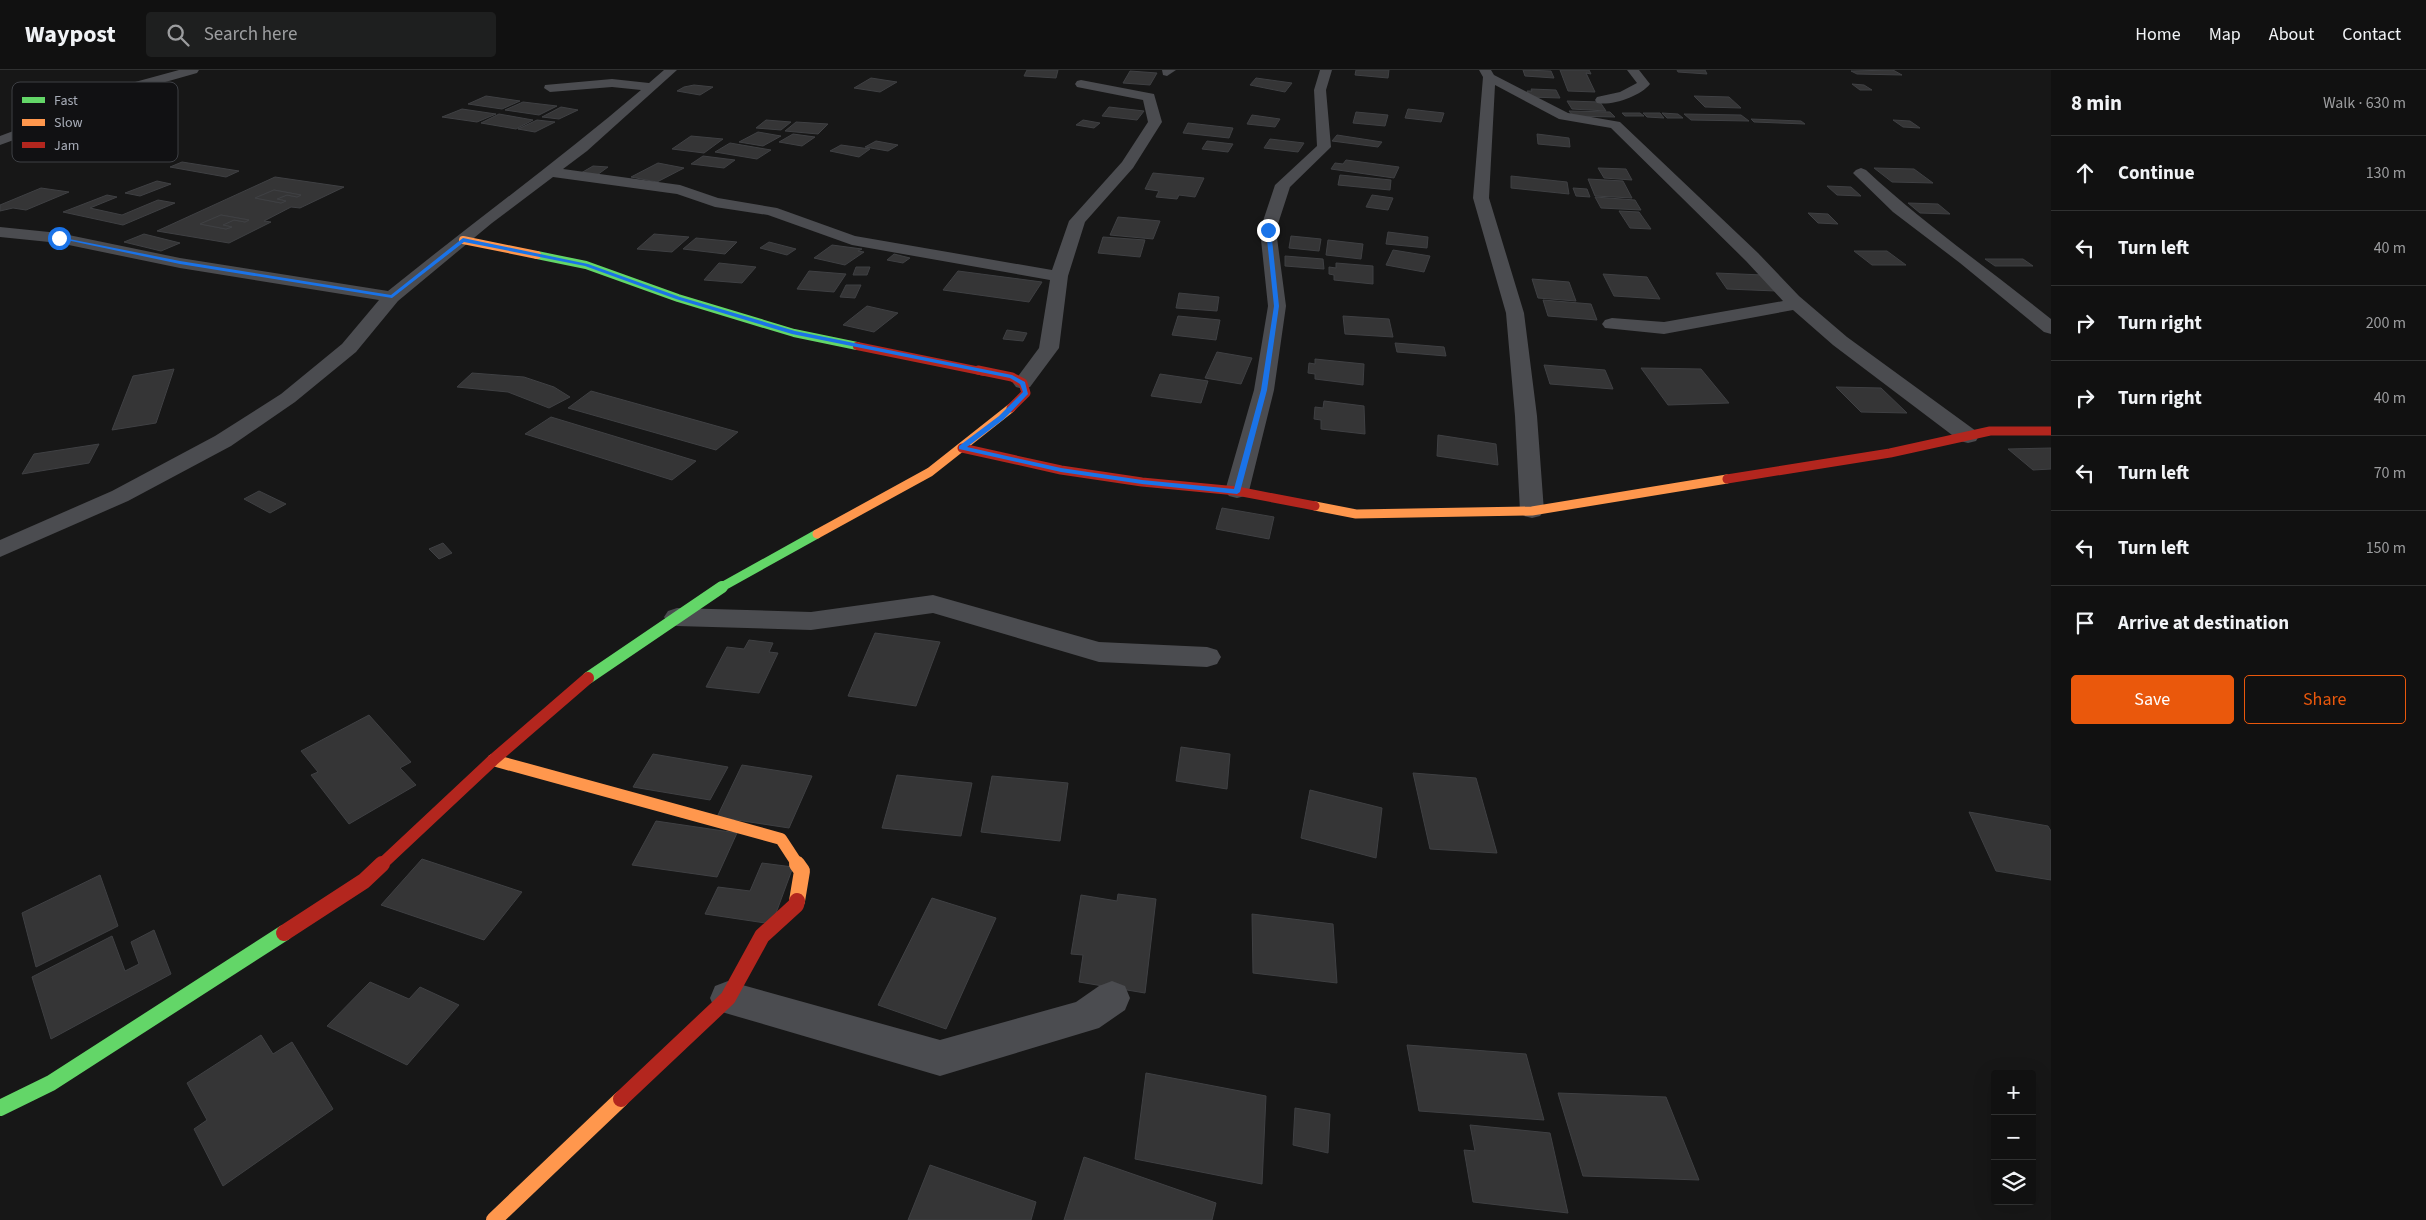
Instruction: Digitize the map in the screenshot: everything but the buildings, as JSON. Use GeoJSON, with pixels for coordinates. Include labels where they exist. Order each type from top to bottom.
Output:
{"type":"FeatureCollection","features":[{"type":"Feature","properties":{"kind":"street"},"geometry":{"type":"LineString","coordinates":[[152,82],[193,70]]}},
{"type":"Feature","properties":{"kind":"street"},"geometry":{"type":"LineString","coordinates":[[0,549],[120,496],[223,442],[288,398],[349,348],[392,297],[548,172],[582,148],[671,70]]}},
{"type":"Feature","properties":{"kind":"street"},"geometry":{"type":"LineString","coordinates":[[1237,492],[1264,390],[1277,306],[1268,230],[1283,185],[1324,147],[1323,108],[1320,90],[1326,70]]}},
{"type":"Feature","properties":{"kind":"street"},"geometry":{"type":"LineString","coordinates":[[1602,100],[1624,95],[1644,84],[1633,70]]}},
{"type":"Feature","properties":{"kind":"street"},"geometry":{"type":"LineString","coordinates":[[1532,511],[1526,416],[1515,313],[1481,198],[1487,74],[1564,116],[1615,125],[1752,257],[1796,304],[1840,341],[1968,436]]}},
{"type":"Feature","properties":{"kind":"street"},"geometry":{"type":"LineString","coordinates":[[550,88],[612,82],[652,87]]}},
{"type":"Feature","properties":{"kind":"street"},"geometry":{"type":"LineString","coordinates":[[1023,383],[1049,348],[1059,276],[1077,220],[1128,165],[1155,122],[1149,97],[1081,84]]}},
{"type":"Feature","properties":{"kind":"street"},"geometry":{"type":"LineString","coordinates":[[0,141],[12,136]]}},
{"type":"Feature","properties":{"kind":"street"},"geometry":{"type":"LineString","coordinates":[[548,172],[606,182],[680,190],[715,202],[771,211],[852,240],[1059,276]]}},
{"type":"Feature","properties":{"kind":"street"},"geometry":{"type":"LineString","coordinates":[[1861,173],[1899,209],[1966,259],[2051,328]]}},
{"type":"Feature","properties":{"kind":"street"},"geometry":{"type":"LineString","coordinates":[[0,232],[59,238],[180,263],[392,297]]}},
{"type":"Feature","properties":{"kind":"street"},"geometry":{"type":"LineString","coordinates":[[0,1108],[51,1083],[364,881],[492,760],[604,664],[726,584],[930,472],[1001,418],[1026,392],[1023,383],[1012,377],[794,333],[678,298],[586,265],[463,240]]}},
{"type":"Feature","properties":{"kind":"street"},"geometry":{"type":"LineString","coordinates":[[1612,324],[1664,328],[1796,304]]}},
{"type":"Feature","properties":{"kind":"street"},"geometry":{"type":"LineString","coordinates":[[962,448],[1061,470],[1142,482],[1237,492],[1356,514],[1532,511],[1890,453],[1990,431],[2051,430]]}},
{"type":"Feature","properties":{"kind":"street"},"geometry":{"type":"LineString","coordinates":[[677,617],[811,621],[933,604],[1099,652],[1207,657]]}},
{"type":"Feature","properties":{"kind":"street"},"geometry":{"type":"LineString","coordinates":[[492,760],[781,839],[802,871],[796,905],[762,936],[728,998],[494,1220]]}},
{"type":"Feature","properties":{"kind":"street"},"geometry":{"type":"LineString","coordinates":[[728,998],[940,1058],[1086,1016],[1112,998]]}},
{"type":"Feature","properties":{"kind":"traffic: fast"},"geometry":{"type":"LineString","coordinates":[[537,255],[586,265],[678,298],[794,333],[857,346]]}},
{"type":"Feature","properties":{"kind":"traffic: fast"},"geometry":{"type":"LineString","coordinates":[[588,678],[604,665],[726,584],[817,534]]}},
{"type":"Feature","properties":{"kind":"traffic: fast"},"geometry":{"type":"LineString","coordinates":[[0,1108],[51,1083],[284,933]]}},
{"type":"Feature","properties":{"kind":"traffic: slow"},"geometry":{"type":"LineString","coordinates":[[463,240],[537,255]]}},
{"type":"Feature","properties":{"kind":"traffic: slow"},"geometry":{"type":"LineString","coordinates":[[817,534],[930,472],[1011,408]]}},
{"type":"Feature","properties":{"kind":"traffic: slow"},"geometry":{"type":"LineString","coordinates":[[1315,506],[1356,514],[1532,511],[1727,479]]}},
{"type":"Feature","properties":{"kind":"traffic: slow"},"geometry":{"type":"LineString","coordinates":[[493,760],[781,839],[802,871],[797,901]]}},
{"type":"Feature","properties":{"kind":"traffic: slow"},"geometry":{"type":"LineString","coordinates":[[494,1220],[621,1099]]}},
{"type":"Feature","properties":{"kind":"traffic: jam"},"geometry":{"type":"LineString","coordinates":[[857,346],[1012,377],[1023,383],[1026,393],[1011,408]]}},
{"type":"Feature","properties":{"kind":"traffic: jam"},"geometry":{"type":"LineString","coordinates":[[1727,479],[1890,453],[1990,431],[2051,431]]}},
{"type":"Feature","properties":{"kind":"traffic: jam"},"geometry":{"type":"LineString","coordinates":[[962,448],[1061,470],[1142,482],[1237,491],[1315,506]]}},
{"type":"Feature","properties":{"kind":"traffic: jam"},"geometry":{"type":"LineString","coordinates":[[284,933],[364,881],[493,760],[588,678]]}},
{"type":"Feature","properties":{"kind":"traffic: jam"},"geometry":{"type":"LineString","coordinates":[[621,1099],[728,998],[762,936],[796,905],[797,901]]}},
{"type":"Feature","properties":{"kind":"route"},"geometry":{"type":"LineString","coordinates":[[59,238],[180,263],[392,297],[463,240],[586,265],[678,298],[794,333],[1012,377],[1023,383],[1026,392],[1001,418],[962,448],[1061,470],[1142,482],[1237,492],[1264,390],[1277,306],[1268,230]]}}]}
